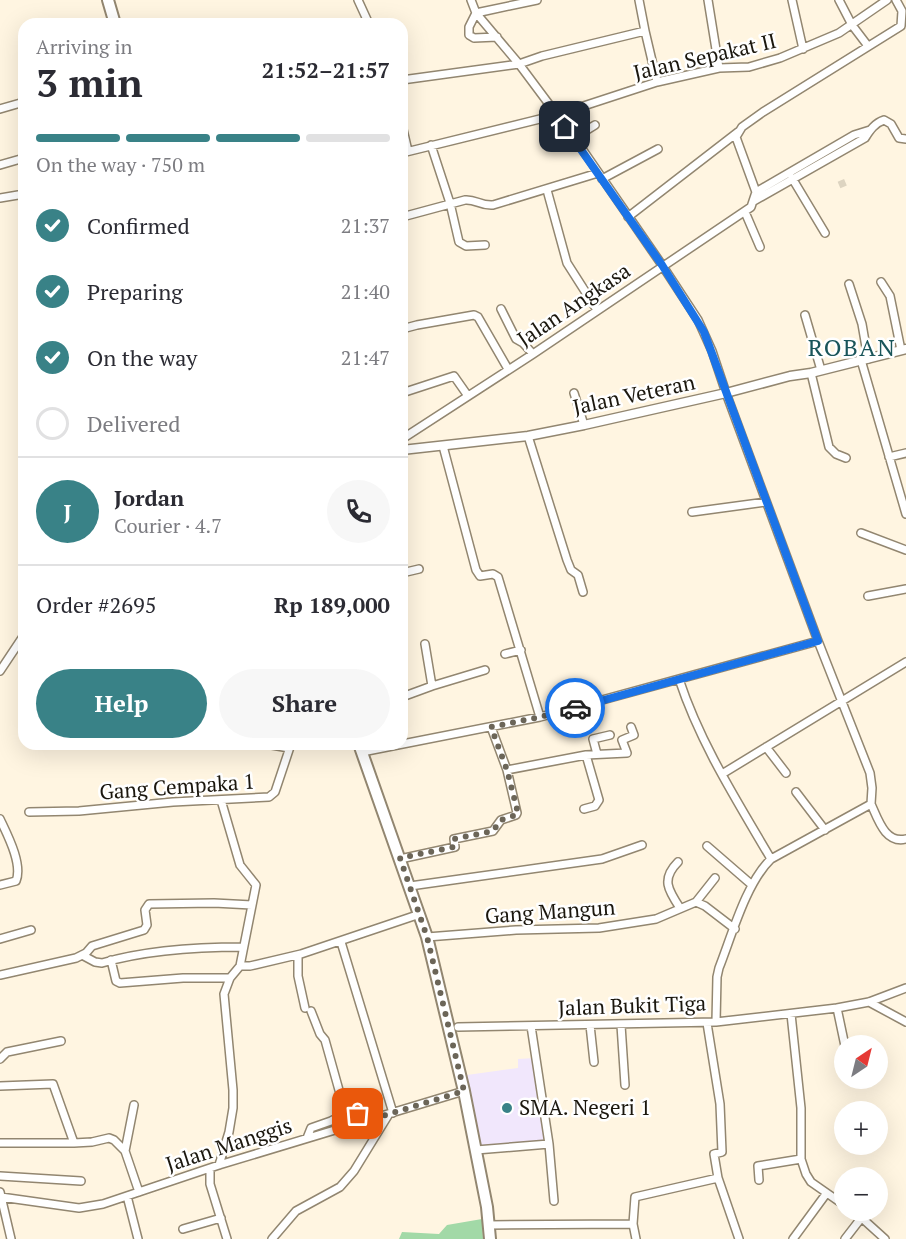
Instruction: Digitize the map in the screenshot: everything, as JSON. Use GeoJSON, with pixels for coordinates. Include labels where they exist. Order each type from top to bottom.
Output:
{"type":"FeatureCollection","features":[{"type":"Feature","properties":{"kind":"main road"},"geometry":{"type":"LineString","coordinates":[[108,0],[114,18]]}},
{"type":"Feature","properties":{"kind":"main road"},"geometry":{"type":"LineString","coordinates":[[362,750],[411,886],[454,1027],[487,1207],[490,1239]]}},
{"type":"Feature","properties":{"kind":"street"},"geometry":{"type":"LineString","coordinates":[[358,0],[366,18]]}},
{"type":"Feature","properties":{"kind":"street"},"geometry":{"type":"LineString","coordinates":[[471,0],[476,13],[519,64],[574,138],[662,265],[704,332],[818,641],[870,773],[873,788],[872,804],[886,834],[900,840],[906,839]]}},
{"type":"Feature","properties":{"kind":"street"},"geometry":{"type":"LineString","coordinates":[[476,13],[537,0]]}},
{"type":"Feature","properties":{"kind":"street"},"geometry":{"type":"LineString","coordinates":[[639,0],[657,82]]}},
{"type":"Feature","properties":{"kind":"street"},"geometry":{"type":"LineString","coordinates":[[708,0],[719,68]]}},
{"type":"Feature","properties":{"kind":"street"},"geometry":{"type":"LineString","coordinates":[[792,0],[803,49]]}},
{"type":"Feature","properties":{"kind":"street"},"geometry":{"type":"LineString","coordinates":[[839,0],[852,25],[868,46]]}},
{"type":"Feature","properties":{"kind":"street","name":"Jalan Sepakat II"},"geometry":{"type":"LineString","coordinates":[[408,151],[556,115],[657,82],[719,68],[749,67],[780,58],[852,25],[887,0]]}},
{"type":"Feature","properties":{"kind":"street"},"geometry":{"type":"LineString","coordinates":[[870,130],[854,135],[756,192],[736,137],[742,127],[763,112],[901,26],[902,11],[896,0]]}},
{"type":"Feature","properties":{"kind":"street"},"geometry":{"type":"LineString","coordinates":[[476,13],[469,27],[469,35],[474,38],[496,37]]}},
{"type":"Feature","properties":{"kind":"street"},"geometry":{"type":"LineString","coordinates":[[408,80],[519,64],[542,56],[645,31]]}},
{"type":"Feature","properties":{"kind":"street"},"geometry":{"type":"LineString","coordinates":[[0,109],[18,104]]}},
{"type":"Feature","properties":{"kind":"street"},"geometry":{"type":"LineString","coordinates":[[754,201],[865,138],[878,122],[884,120],[891,124],[899,138],[906,139]]}},
{"type":"Feature","properties":{"kind":"street"},"geometry":{"type":"LineString","coordinates":[[574,138],[595,125]]}},
{"type":"Feature","properties":{"kind":"street"},"geometry":{"type":"LineString","coordinates":[[628,217],[740,131]]}},
{"type":"Feature","properties":{"kind":"street"},"geometry":{"type":"LineString","coordinates":[[431,145],[450,203],[459,242],[466,246],[485,245]]}},
{"type":"Feature","properties":{"kind":"street"},"geometry":{"type":"LineString","coordinates":[[408,215],[450,203],[471,200],[485,206],[547,190],[600,176],[658,150]]}},
{"type":"Feature","properties":{"kind":"street"},"geometry":{"type":"LineString","coordinates":[[0,165],[18,160]]}},
{"type":"Feature","properties":{"kind":"street"},"geometry":{"type":"LineString","coordinates":[[789,173],[825,233]]}},
{"type":"Feature","properties":{"kind":"street"},"geometry":{"type":"LineString","coordinates":[[547,190],[567,262],[597,310]]}},
{"type":"Feature","properties":{"kind":"street","name":"Jalan Angkasa"},"geometry":{"type":"LineString","coordinates":[[408,435],[745,212],[754,201],[756,192]]}},
{"type":"Feature","properties":{"kind":"street"},"geometry":{"type":"LineString","coordinates":[[0,198],[18,195]]}},
{"type":"Feature","properties":{"kind":"street"},"geometry":{"type":"LineString","coordinates":[[745,212],[760,247]]}},
{"type":"Feature","properties":{"kind":"street"},"geometry":{"type":"LineString","coordinates":[[881,282],[890,296],[903,350]]}},
{"type":"Feature","properties":{"kind":"street"},"geometry":{"type":"LineString","coordinates":[[849,284],[862,324],[865,359],[906,514]]}},
{"type":"Feature","properties":{"kind":"street"},"geometry":{"type":"LineString","coordinates":[[501,309],[516,339],[533,354]]}},
{"type":"Feature","properties":{"kind":"street"},"geometry":{"type":"LineString","coordinates":[[805,315],[821,370]]}},
{"type":"Feature","properties":{"kind":"street"},"geometry":{"type":"LineString","coordinates":[[408,327],[478,316],[508,369]]}},
{"type":"Feature","properties":{"kind":"street","name":"Jalan Veteran"},"geometry":{"type":"LineString","coordinates":[[408,449],[528,436],[584,425],[903,350]]}},
{"type":"Feature","properties":{"kind":"street"},"geometry":{"type":"LineString","coordinates":[[811,373],[829,447],[836,454],[846,458]]}},
{"type":"Feature","properties":{"kind":"street"},"geometry":{"type":"LineString","coordinates":[[408,391],[454,376],[468,396]]}},
{"type":"Feature","properties":{"kind":"street"},"geometry":{"type":"LineString","coordinates":[[574,393],[584,425]]}},
{"type":"Feature","properties":{"kind":"street"},"geometry":{"type":"LineString","coordinates":[[528,436],[567,560],[571,570],[578,575],[583,592]]}},
{"type":"Feature","properties":{"kind":"street"},"geometry":{"type":"LineString","coordinates":[[443,446],[476,570],[480,576],[493,574],[498,577],[540,717]]}},
{"type":"Feature","properties":{"kind":"street"},"geometry":{"type":"LineString","coordinates":[[890,457],[906,453]]}},
{"type":"Feature","properties":{"kind":"street"},"geometry":{"type":"LineString","coordinates":[[692,512],[766,502]]}},
{"type":"Feature","properties":{"kind":"street"},"geometry":{"type":"LineString","coordinates":[[861,533],[906,550]]}},
{"type":"Feature","properties":{"kind":"street"},"geometry":{"type":"LineString","coordinates":[[408,571],[419,568]]}},
{"type":"Feature","properties":{"kind":"street"},"geometry":{"type":"LineString","coordinates":[[868,596],[906,589]]}},
{"type":"Feature","properties":{"kind":"street"},"geometry":{"type":"LineString","coordinates":[[408,740],[540,717],[818,641]]}},
{"type":"Feature","properties":{"kind":"street"},"geometry":{"type":"LineString","coordinates":[[0,671],[18,644]]}},
{"type":"Feature","properties":{"kind":"street"},"geometry":{"type":"LineString","coordinates":[[425,644],[432,686]]}},
{"type":"Feature","properties":{"kind":"street"},"geometry":{"type":"LineString","coordinates":[[505,654],[521,650]]}},
{"type":"Feature","properties":{"kind":"street"},"geometry":{"type":"LineString","coordinates":[[722,774],[906,662]]}},
{"type":"Feature","properties":{"kind":"street"},"geometry":{"type":"LineString","coordinates":[[408,695],[485,670]]}},
{"type":"Feature","properties":{"kind":"street"},"geometry":{"type":"LineString","coordinates":[[679,679],[693,717],[722,774],[771,859]]}},
{"type":"Feature","properties":{"kind":"street"},"geometry":{"type":"LineString","coordinates":[[400,858],[454,847],[454,839],[493,831],[501,820],[513,818],[518,813],[507,770],[491,727]]}},
{"type":"Feature","properties":{"kind":"street"},"geometry":{"type":"LineString","coordinates":[[507,770],[586,754],[627,753],[622,740],[634,735],[631,727]]}},
{"type":"Feature","properties":{"kind":"street"},"geometry":{"type":"LineString","coordinates":[[597,754],[594,739],[610,735]]}},
{"type":"Feature","properties":{"kind":"street"},"geometry":{"type":"LineString","coordinates":[[766,747],[786,774]]}},
{"type":"Feature","properties":{"kind":"street","name":"Gang Cempaka 1"},"geometry":{"type":"LineString","coordinates":[[29,812],[79,811],[273,796],[289,750]]}},
{"type":"Feature","properties":{"kind":"street"},"geometry":{"type":"LineString","coordinates":[[585,809],[595,806],[599,800],[586,754]]}},
{"type":"Feature","properties":{"kind":"street"},"geometry":{"type":"LineString","coordinates":[[796,792],[825,830]]}},
{"type":"Feature","properties":{"kind":"street"},"geometry":{"type":"LineString","coordinates":[[219,1165],[229,1132],[233,1090],[224,994],[230,978],[240,966],[255,882],[240,865],[221,800]]}},
{"type":"Feature","properties":{"kind":"street","name":"Jalan Bukit Tiga"},"geometry":{"type":"LineString","coordinates":[[454,1027],[590,1028],[712,1022],[717,977],[752,885],[763,867],[771,859],[872,804]]}},
{"type":"Feature","properties":{"kind":"street"},"geometry":{"type":"LineString","coordinates":[[0,819],[10,839],[18,877],[16,881],[0,885]]}},
{"type":"Feature","properties":{"kind":"street"},"geometry":{"type":"LineString","coordinates":[[411,886],[602,860],[642,845]]}},
{"type":"Feature","properties":{"kind":"street"},"geometry":{"type":"LineString","coordinates":[[707,846],[752,885]]}},
{"type":"Feature","properties":{"kind":"street"},"geometry":{"type":"LineString","coordinates":[[678,862],[669,872],[668,887],[680,908]]}},
{"type":"Feature","properties":{"kind":"street"},"geometry":{"type":"LineString","coordinates":[[715,878],[696,902],[705,906],[735,929]]}},
{"type":"Feature","properties":{"kind":"street","name":"Gang Mangun"},"geometry":{"type":"LineString","coordinates":[[427,937],[516,930],[600,928],[656,919],[696,902]]}},
{"type":"Feature","properties":{"kind":"street"},"geometry":{"type":"LineString","coordinates":[[0,975],[82,955],[92,946],[145,930],[147,925],[145,910],[149,904],[252,905]]}},
{"type":"Feature","properties":{"kind":"street"},"geometry":{"type":"LineString","coordinates":[[240,966],[250,966],[298,955],[420,914]]}},
{"type":"Feature","properties":{"kind":"street"},"geometry":{"type":"LineString","coordinates":[[0,939],[31,930]]}},
{"type":"Feature","properties":{"kind":"street"},"geometry":{"type":"LineString","coordinates":[[272,1239],[296,1211],[340,1187],[354,1172],[391,1114],[341,942]]}},
{"type":"Feature","properties":{"kind":"street"},"geometry":{"type":"LineString","coordinates":[[82,955],[99,963],[209,947],[243,947]]}},
{"type":"Feature","properties":{"kind":"street"},"geometry":{"type":"LineString","coordinates":[[298,955],[298,976],[308,1010],[325,1040],[347,1113]]}},
{"type":"Feature","properties":{"kind":"street"},"geometry":{"type":"LineString","coordinates":[[111,960],[116,981],[120,983],[183,978],[230,978]]}},
{"type":"Feature","properties":{"kind":"street"},"geometry":{"type":"LineString","coordinates":[[739,1239],[718,1178],[714,1154],[722,1152],[712,1022],[837,1008],[869,1002],[906,988]]}},
{"type":"Feature","properties":{"kind":"street"},"geometry":{"type":"LineString","coordinates":[[869,1002],[884,1008],[906,1022]]}},
{"type":"Feature","properties":{"kind":"street"},"geometry":{"type":"LineString","coordinates":[[837,1008],[843,1035]]}},
{"type":"Feature","properties":{"kind":"street"},"geometry":{"type":"LineString","coordinates":[[791,1014],[801,1108],[801,1159],[811,1182],[834,1199]]}},
{"type":"Feature","properties":{"kind":"street"},"geometry":{"type":"LineString","coordinates":[[621,1025],[625,1084]]}},
{"type":"Feature","properties":{"kind":"street"},"geometry":{"type":"LineString","coordinates":[[531,1026],[549,1144],[554,1201]]}},
{"type":"Feature","properties":{"kind":"street"},"geometry":{"type":"LineString","coordinates":[[590,1028],[594,1062]]}},
{"type":"Feature","properties":{"kind":"street"},"geometry":{"type":"LineString","coordinates":[[0,1059],[7,1052],[61,1041]]}},
{"type":"Feature","properties":{"kind":"street"},"geometry":{"type":"LineString","coordinates":[[0,1086],[53,1084],[74,1143]]}},
{"type":"Feature","properties":{"kind":"street","name":"Jalan Manggis"},"geometry":{"type":"LineString","coordinates":[[1,1195],[79,1208],[103,1204],[307,1137],[464,1091]]}},
{"type":"Feature","properties":{"kind":"street"},"geometry":{"type":"LineString","coordinates":[[125,1151],[134,1105]]}},
{"type":"Feature","properties":{"kind":"street"},"geometry":{"type":"LineString","coordinates":[[307,1137],[311,1128],[347,1113],[358,1114],[363,1122]]}},
{"type":"Feature","properties":{"kind":"street"},"geometry":{"type":"LineString","coordinates":[[0,1143],[74,1143],[109,1138],[125,1151],[139,1192]]}},
{"type":"Feature","properties":{"kind":"street"},"geometry":{"type":"LineString","coordinates":[[476,1150],[549,1144]]}},
{"type":"Feature","properties":{"kind":"street"},"geometry":{"type":"LineString","coordinates":[[759,1180],[758,1166],[801,1159]]}},
{"type":"Feature","properties":{"kind":"street"},"geometry":{"type":"LineString","coordinates":[[210,1169],[210,1184],[227,1239]]}},
{"type":"Feature","properties":{"kind":"street"},"geometry":{"type":"LineString","coordinates":[[0,1176],[81,1181]]}},
{"type":"Feature","properties":{"kind":"street"},"geometry":{"type":"LineString","coordinates":[[636,1239],[633,1224],[635,1197],[718,1178]]}},
{"type":"Feature","properties":{"kind":"street"},"geometry":{"type":"LineString","coordinates":[[793,1239],[826,1194]]}},
{"type":"Feature","properties":{"kind":"street"},"geometry":{"type":"LineString","coordinates":[[1,1195],[3,1222],[11,1239]]}},
{"type":"Feature","properties":{"kind":"street"},"geometry":{"type":"LineString","coordinates":[[127,1196],[138,1239]]}},
{"type":"Feature","properties":{"kind":"street"},"geometry":{"type":"LineString","coordinates":[[183,1228],[220,1218]]}},
{"type":"Feature","properties":{"kind":"street"},"geometry":{"type":"LineString","coordinates":[[845,1239],[859,1221]]}},
{"type":"Feature","properties":{"kind":"street"},"geometry":{"type":"LineString","coordinates":[[866,1221],[885,1239]]}},
{"type":"Feature","properties":{"kind":"street"},"geometry":{"type":"LineString","coordinates":[[489,1225],[633,1224]]}},
{"type":"Feature","properties":{"kind":"shaded area","name":"SMA. Negeri 1"},"geometry":{"type":"Polygon","coordinates":[[[535,1058],[545,1140],[481,1147],[467,1075],[518,1068],[518,1059],[535,1058]]]}},
{"type":"Feature","properties":{"kind":"green space"},"geometry":{"type":"Polygon","coordinates":[[[482,1219],[483,1239],[399,1239],[402,1232],[439,1234],[447,1225],[482,1219]]]}},
{"type":"Feature","properties":{"kind":"tunnel"},"geometry":{"type":"LineString","coordinates":[[839,185],[846,182]]}},
{"type":"Feature","properties":{"kind":"way so far"},"geometry":{"type":"LineString","coordinates":[[358,1114],[363,1122],[464,1091],[427,937],[400,858],[454,847],[454,839],[493,831],[501,820],[513,818],[518,813],[507,770],[491,727],[575,708]]}},
{"type":"Feature","properties":{"kind":"place","name":"SMA. Negeri 1"},"geometry":{"type":"Point","coordinates":[507,1108]}},
{"type":"Feature","properties":{"kind":"district","name":"ROBAN"},"geometry":{"type":"Point","coordinates":[852,348]}},
{"type":"Feature","properties":{"kind":"route"},"geometry":{"type":"LineString","coordinates":[[565,127],[662,265],[704,332],[818,641],[575,708]]}}]}
